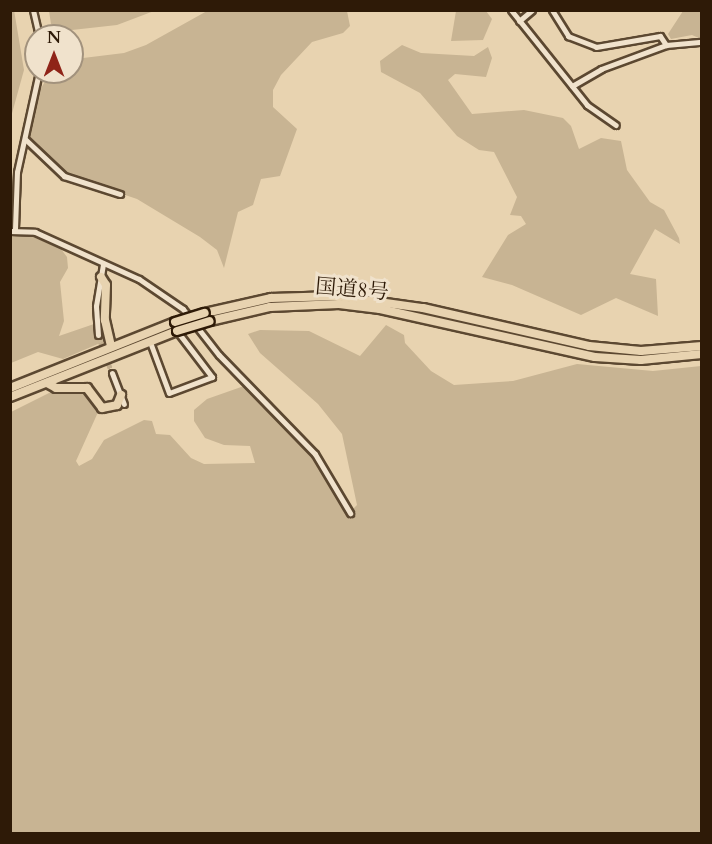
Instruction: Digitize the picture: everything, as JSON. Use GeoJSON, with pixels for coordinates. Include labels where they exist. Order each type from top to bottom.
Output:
{"type":"FeatureCollection","features":[{"type":"Feature","properties":{"kind":"highway"},"geometry":{"type":"LineString","coordinates":[[101,277],[106,285],[105,320],[111,346]]}},
{"type":"Feature","properties":{"kind":"highway","name":"国道8号"},"geometry":{"type":"LineString","coordinates":[[10,387],[111,346],[271,298],[336,296],[423,308],[590,346],[641,351],[702,346]]}},
{"type":"Feature","properties":{"kind":"highway","name":"国道8号"},"geometry":{"type":"LineString","coordinates":[[208,317],[270,307],[339,304],[380,309],[595,357],[641,360],[702,354]]}},
{"type":"Feature","properties":{"kind":"highway","name":"国道8号"},"geometry":{"type":"LineString","coordinates":[[10,397],[150,342],[176,327]]}},
{"type":"Feature","properties":{"kind":"highway"},"geometry":{"type":"LineString","coordinates":[[47,383],[56,388],[87,388],[102,408],[117,405],[121,395]]}},
{"type":"Feature","properties":{"kind":"street"},"geometry":{"type":"LineString","coordinates":[[511,10],[586,105],[616,125]]}},
{"type":"Feature","properties":{"kind":"street"},"geometry":{"type":"LineString","coordinates":[[519,21],[532,10]]}},
{"type":"Feature","properties":{"kind":"street"},"geometry":{"type":"LineString","coordinates":[[552,10],[568,36],[596,47],[660,36],[666,45]]}},
{"type":"Feature","properties":{"kind":"street"},"geometry":{"type":"LineString","coordinates":[[572,86],[601,69],[666,45],[702,42]]}},
{"type":"Feature","properties":{"kind":"street"},"geometry":{"type":"LineString","coordinates":[[36,84],[14,198],[13,230],[35,232],[139,279],[183,309],[219,355],[315,454],[350,513]]}},
{"type":"Feature","properties":{"kind":"street"},"geometry":{"type":"LineString","coordinates":[[25,139],[64,176],[120,194]]}},
{"type":"Feature","properties":{"kind":"street"},"geometry":{"type":"LineString","coordinates":[[98,335],[96,306],[103,264]]}},
{"type":"Feature","properties":{"kind":"street"},"geometry":{"type":"LineString","coordinates":[[150,342],[169,393],[212,377],[176,327]]}},
{"type":"Feature","properties":{"kind":"street"},"geometry":{"type":"LineString","coordinates":[[112,373],[124,404]]}},
{"type":"Feature","properties":{"kind":"shaded area"},"geometry":{"type":"Polygon","coordinates":[[[14,10],[24,70],[11,117],[10,11],[14,10]]]}},
{"type":"Feature","properties":{"kind":"shaded area"},"geometry":{"type":"Polygon","coordinates":[[[49,10],[154,11],[117,25],[84,29],[84,24],[51,24],[49,10]]]}},
{"type":"Feature","properties":{"kind":"shaded area"},"geometry":{"type":"Polygon","coordinates":[[[207,11],[347,11],[350,26],[343,33],[312,42],[281,75],[273,90],[273,107],[297,129],[280,176],[261,179],[253,205],[238,212],[224,268],[217,250],[200,237],[137,199],[66,175],[26,138],[38,93],[44,84],[84,84],[84,58],[124,53],[146,45],[207,11]]]}},
{"type":"Feature","properties":{"kind":"shaded area"},"geometry":{"type":"Polygon","coordinates":[[[456,11],[486,11],[492,19],[483,40],[451,41],[456,11]]]}},
{"type":"Feature","properties":{"kind":"shaded area"},"geometry":{"type":"Polygon","coordinates":[[[683,11],[701,11],[701,39],[692,35],[671,39],[668,34],[683,11]]]}},
{"type":"Feature","properties":{"kind":"shaded area"},"geometry":{"type":"Polygon","coordinates":[[[402,45],[421,53],[474,56],[488,47],[492,58],[486,77],[455,74],[448,80],[472,114],[524,110],[563,118],[571,126],[579,149],[601,138],[621,141],[627,170],[650,202],[664,210],[679,238],[680,244],[655,229],[630,274],[656,279],[658,316],[616,298],[581,315],[512,285],[482,277],[508,235],[526,224],[521,216],[510,215],[517,197],[494,152],[479,150],[457,136],[420,93],[381,72],[380,61],[402,45]]]}},
{"type":"Feature","properties":{"kind":"shaded area"},"geometry":{"type":"Polygon","coordinates":[[[22,232],[61,249],[67,257],[68,268],[60,282],[64,321],[59,336],[94,324],[95,337],[105,337],[105,341],[63,359],[38,352],[11,363],[11,234],[22,232]]]}},
{"type":"Feature","properties":{"kind":"shaded area"},"geometry":{"type":"Polygon","coordinates":[[[386,325],[404,335],[405,343],[431,371],[454,385],[513,381],[577,364],[653,371],[701,366],[701,833],[11,834],[11,412],[55,390],[82,389],[90,393],[99,410],[76,461],[79,466],[92,459],[104,440],[144,420],[152,421],[156,434],[170,435],[191,458],[204,464],[255,463],[250,446],[224,445],[205,438],[194,421],[194,410],[207,399],[244,386],[268,405],[317,460],[348,507],[353,509],[357,505],[342,434],[318,404],[260,353],[248,334],[260,330],[309,331],[360,356],[386,325]]]}},
{"type":"Feature","properties":{"kind":"tunnel"},"geometry":{"type":"LineString","coordinates":[[98,335],[112,373]]}}]}
